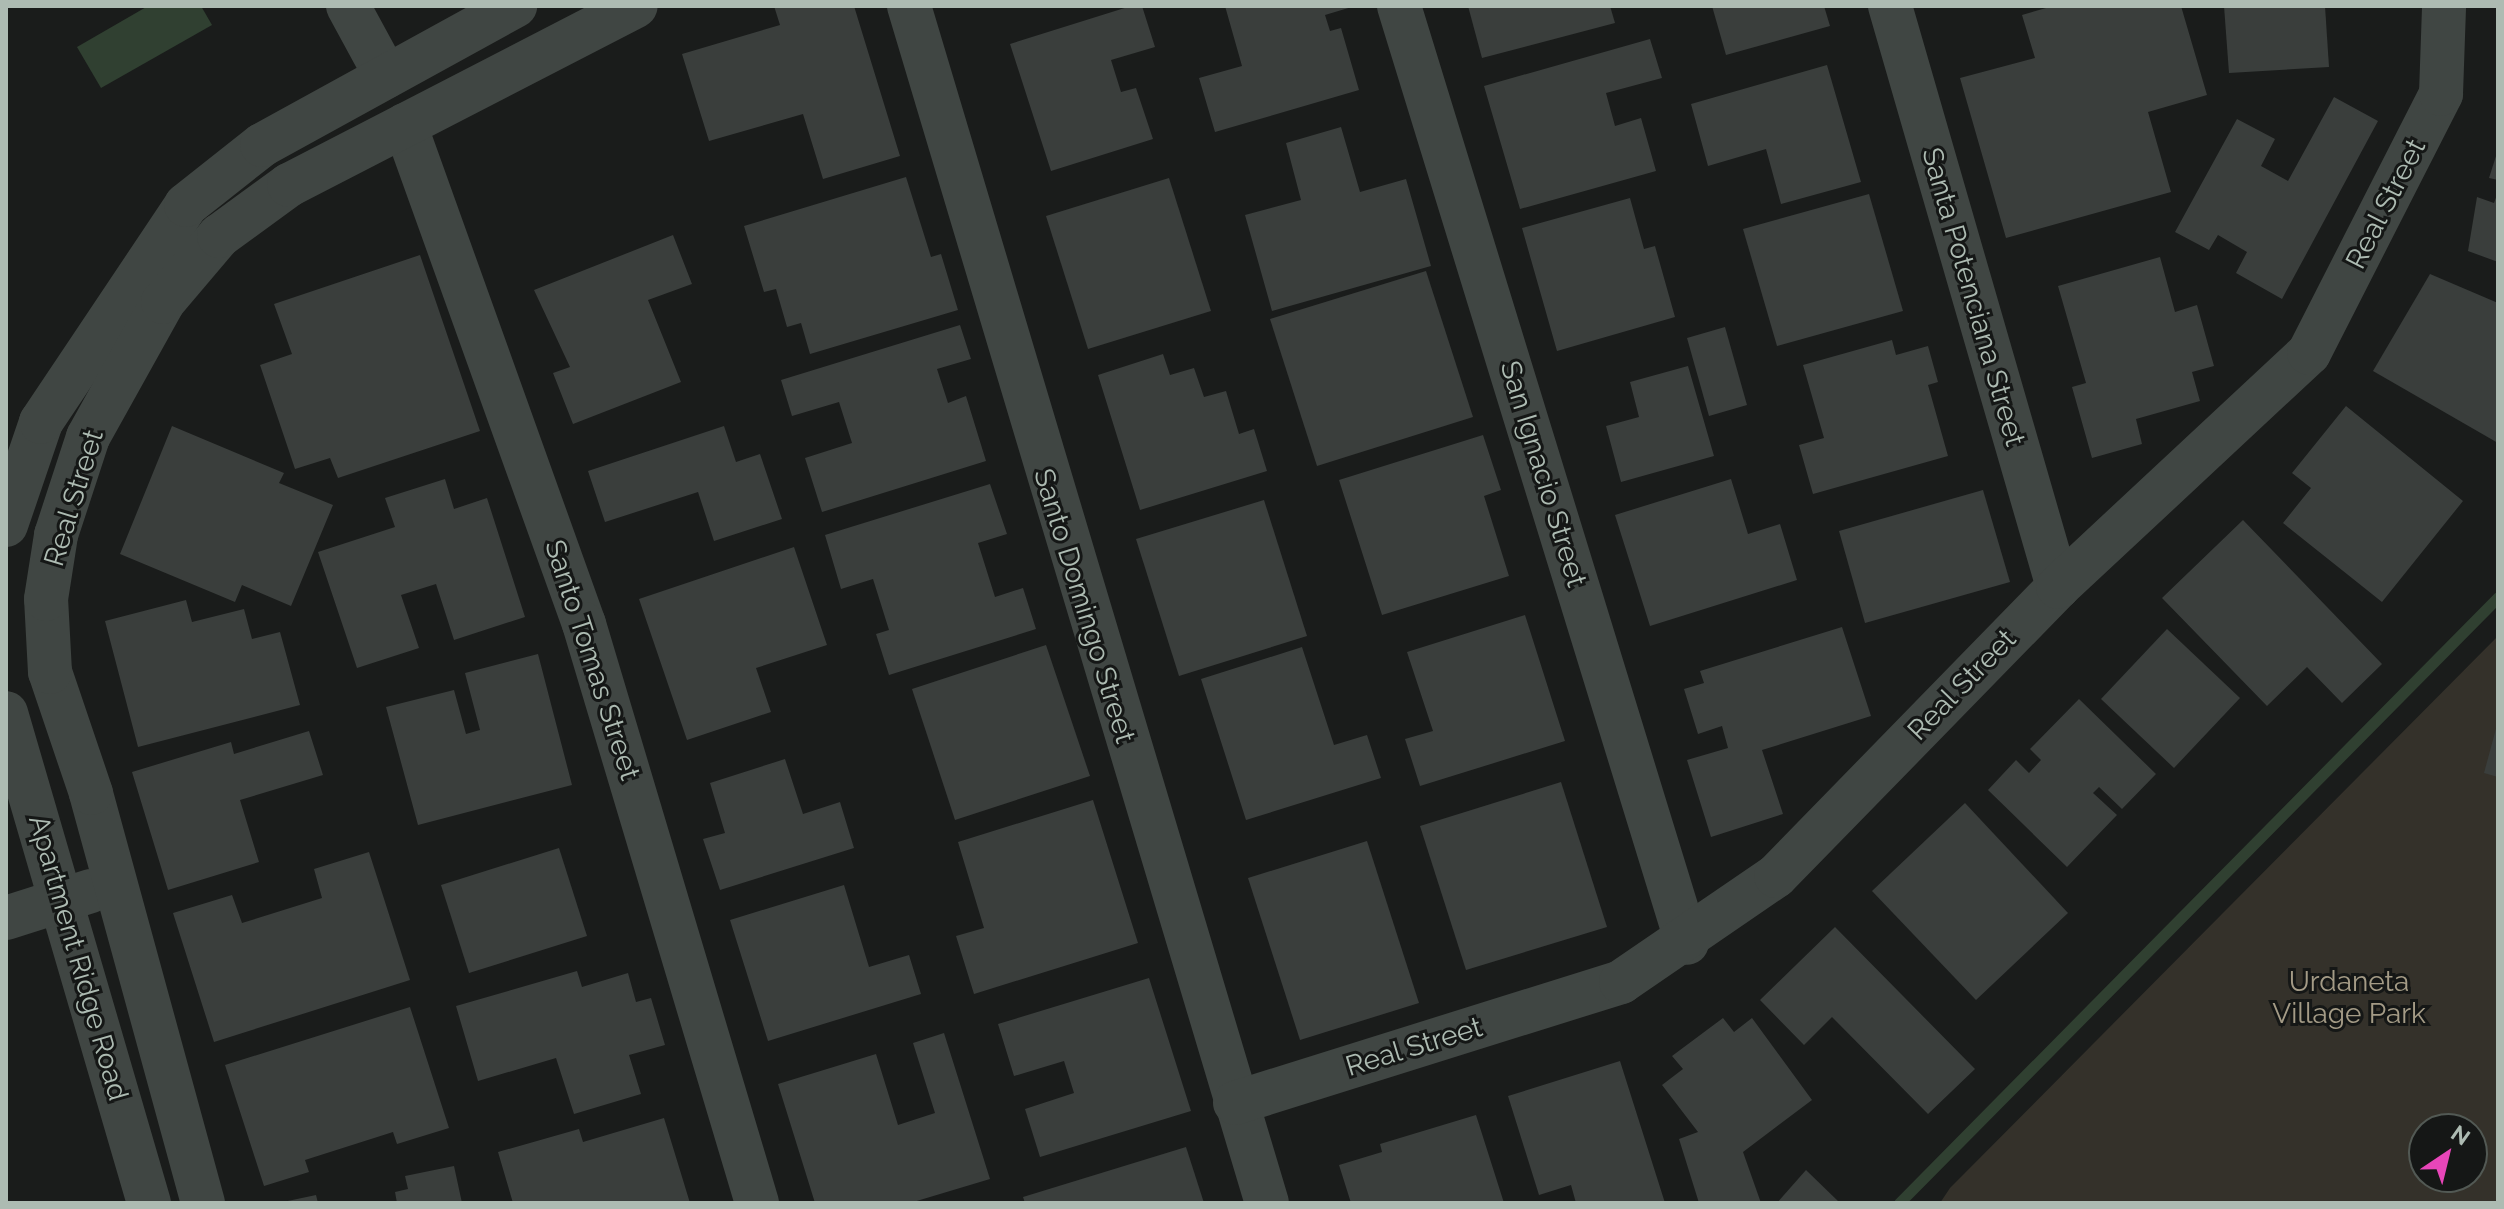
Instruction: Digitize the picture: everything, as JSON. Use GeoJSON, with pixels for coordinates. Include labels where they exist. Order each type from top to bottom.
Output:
{"type":"FeatureCollection","features":[{"type":"Feature","properties":{"kind":"street"},"geometry":{"type":"LineString","coordinates":[[348,6],[386,76]]}},
{"type":"Feature","properties":{"kind":"street"},"geometry":{"type":"LineString","coordinates":[[6,525],[41,422],[186,205],[262,145],[515,6]]}},
{"type":"Feature","properties":{"kind":"street","name":"Real Street"},"geometry":{"type":"LineString","coordinates":[[203,1203],[115,885],[50,672],[46,599],[56,535],[88,437],[163,302],[219,236],[289,185],[636,6]]}},
{"type":"Feature","properties":{"kind":"street","name":"Santo Domingo Street"},"geometry":{"type":"LineString","coordinates":[[909,6],[1267,1203]]}},
{"type":"Feature","properties":{"kind":"street","name":"San Ignacio Street"},"geometry":{"type":"LineString","coordinates":[[1399,6],[1687,943]]}},
{"type":"Feature","properties":{"kind":"street","name":"Santa Potenciana Street"},"geometry":{"type":"LineString","coordinates":[[1890,6],[2058,587]]}},
{"type":"Feature","properties":{"kind":"street","name":"Real Street"},"geometry":{"type":"LineString","coordinates":[[1235,1103],[1621,982],[1687,943],[1776,876],[2058,587],[2309,353],[2441,94],[2444,6]]}},
{"type":"Feature","properties":{"kind":"street","name":"Santo Tomas Street"},"geometry":{"type":"LineString","coordinates":[[405,125],[584,624],[757,1203]]}},
{"type":"Feature","properties":{"kind":"street","name":"Apartment Ridge Road"},"geometry":{"type":"LineString","coordinates":[[6,713],[149,1203]]}},
{"type":"Feature","properties":{"kind":"street"},"geometry":{"type":"LineString","coordinates":[[6,918],[115,885]]}},
{"type":"Feature","properties":{"kind":"green space","name":"Urdaneta Village Park"},"geometry":{"type":"Polygon","coordinates":[[[2498,636],[2498,1203],[1940,1203],[1950,1188],[2498,636]]]}},
{"type":"Feature","properties":{"kind":"shaded area"},"geometry":{"type":"Polygon","coordinates":[[[148,6],[201,6],[212,25],[101,88],[77,47],[148,6]]]}},
{"type":"Feature","properties":{"kind":"building"},"geometry":{"type":"Polygon","coordinates":[[[774,6],[854,6],[900,156],[823,179],[803,114],[709,141],[682,54],[780,25],[774,6]]]}},
{"type":"Feature","properties":{"kind":"building"},"geometry":{"type":"Polygon","coordinates":[[[1131,6],[1142,6],[1155,47],[1111,60],[1121,92],[1136,88],[1153,139],[1051,171],[1010,44],[1131,6]]]}},
{"type":"Feature","properties":{"kind":"building"},"geometry":{"type":"Polygon","coordinates":[[[1225,6],[1355,6],[1325,15],[1330,31],[1341,28],[1359,90],[1215,132],[1199,78],[1242,66],[1225,6]]]}},
{"type":"Feature","properties":{"kind":"building"},"geometry":{"type":"Polygon","coordinates":[[[1468,6],[1610,6],[1615,23],[1482,58],[1468,6]]]}},
{"type":"Feature","properties":{"kind":"building"},"geometry":{"type":"Polygon","coordinates":[[[1712,6],[1824,6],[1830,26],[1726,55],[1712,6]]]}},
{"type":"Feature","properties":{"kind":"building"},"geometry":{"type":"Polygon","coordinates":[[[2053,6],[2181,6],[2207,95],[2148,112],[2171,192],[2006,238],[1960,78],[2035,58],[2022,15],[2053,6]]]}},
{"type":"Feature","properties":{"kind":"building"},"geometry":{"type":"Polygon","coordinates":[[[2224,6],[2325,6],[2329,67],[2229,73],[2224,6]]]}},
{"type":"Feature","properties":{"kind":"building"},"geometry":{"type":"Polygon","coordinates":[[[1650,39],[1662,78],[1606,93],[1615,126],[1641,118],[1656,171],[1520,209],[1484,86],[1650,39]]]}},
{"type":"Feature","properties":{"kind":"building"},"geometry":{"type":"Polygon","coordinates":[[[1827,65],[1861,182],[1781,204],[1766,149],[1708,166],[1691,104],[1827,65]]]}},
{"type":"Feature","properties":{"kind":"building"},"geometry":{"type":"Polygon","coordinates":[[[2334,97],[2378,121],[2282,299],[2236,273],[2247,252],[2218,235],[2209,250],[2175,232],[2237,119],[2275,139],[2261,166],[2288,181],[2334,97]]]}},
{"type":"Feature","properties":{"kind":"building"},"geometry":{"type":"Polygon","coordinates":[[[1341,127],[1360,192],[1406,179],[1431,266],[1272,311],[1245,215],[1301,200],[1286,143],[1341,127]]]}},
{"type":"Feature","properties":{"kind":"building"},"geometry":{"type":"Polygon","coordinates":[[[2498,153],[2498,180],[2489,178],[2498,153]]]}},
{"type":"Feature","properties":{"kind":"building"},"geometry":{"type":"Polygon","coordinates":[[[906,177],[931,257],[941,254],[958,310],[810,354],[801,323],[787,327],[776,289],[764,292],[744,226],[906,177]]]}},
{"type":"Feature","properties":{"kind":"building"},"geometry":{"type":"Polygon","coordinates":[[[1169,178],[1211,311],[1088,349],[1046,216],[1169,178]]]}},
{"type":"Feature","properties":{"kind":"building"},"geometry":{"type":"Polygon","coordinates":[[[2498,192],[2498,262],[2468,251],[2477,197],[2494,203],[2498,192]]]}},
{"type":"Feature","properties":{"kind":"building"},"geometry":{"type":"Polygon","coordinates":[[[1869,194],[1903,311],[1777,346],[1743,229],[1869,194]]]}},
{"type":"Feature","properties":{"kind":"building"},"geometry":{"type":"Polygon","coordinates":[[[1630,198],[1644,249],[1655,246],[1675,317],[1557,351],[1522,228],[1630,198]]]}},
{"type":"Feature","properties":{"kind":"building"},"geometry":{"type":"Polygon","coordinates":[[[673,235],[692,284],[648,300],[681,382],[573,424],[553,373],[570,367],[534,290],[673,235]]]}},
{"type":"Feature","properties":{"kind":"building"},"geometry":{"type":"Polygon","coordinates":[[[420,255],[480,431],[338,478],[330,458],[295,469],[260,365],[292,354],[274,304],[420,255]]]}},
{"type":"Feature","properties":{"kind":"building"},"geometry":{"type":"Polygon","coordinates":[[[2160,257],[2175,312],[2197,305],[2214,366],[2192,372],[2200,401],[2136,419],[2142,444],[2092,458],[2072,387],[2086,383],[2058,286],[2160,257]]]}},
{"type":"Feature","properties":{"kind":"building"},"geometry":{"type":"Polygon","coordinates":[[[1426,271],[1473,417],[1317,466],[1270,319],[1426,271]]]}},
{"type":"Feature","properties":{"kind":"building"},"geometry":{"type":"Polygon","coordinates":[[[2430,274],[2498,303],[2498,443],[2373,371],[2430,274]]]}},
{"type":"Feature","properties":{"kind":"building"},"geometry":{"type":"Polygon","coordinates":[[[960,325],[971,359],[937,369],[948,403],[966,396],[986,461],[822,512],[805,458],[852,443],[839,402],[792,416],[781,380],[960,325]]]}},
{"type":"Feature","properties":{"kind":"building"},"geometry":{"type":"Polygon","coordinates":[[[1725,327],[1747,405],[1709,416],[1687,338],[1725,327]]]}},
{"type":"Feature","properties":{"kind":"building"},"geometry":{"type":"Polygon","coordinates":[[[1892,340],[1896,355],[1928,346],[1938,382],[1928,385],[1948,456],[1813,494],[1799,445],[1824,438],[1803,365],[1892,340]]]}},
{"type":"Feature","properties":{"kind":"building"},"geometry":{"type":"Polygon","coordinates":[[[1163,354],[1170,375],[1194,368],[1204,397],[1226,391],[1239,434],[1254,429],[1267,471],[1140,510],[1098,375],[1163,354]]]}},
{"type":"Feature","properties":{"kind":"building"},"geometry":{"type":"Polygon","coordinates":[[[1688,366],[1714,456],[1621,482],[1606,426],[1639,417],[1630,382],[1688,366]]]}},
{"type":"Feature","properties":{"kind":"building"},"geometry":{"type":"Polygon","coordinates":[[[2346,406],[2463,501],[2382,602],[2283,523],[2311,488],[2292,473],[2346,406]]]}},
{"type":"Feature","properties":{"kind":"building"},"geometry":{"type":"Polygon","coordinates":[[[172,426],[284,473],[279,483],[333,505],[291,606],[242,585],[235,602],[120,554],[172,426]]]}},
{"type":"Feature","properties":{"kind":"building"},"geometry":{"type":"Polygon","coordinates":[[[724,426],[736,462],[760,454],[782,519],[714,541],[698,492],[605,522],[588,471],[724,426]]]}},
{"type":"Feature","properties":{"kind":"building"},"geometry":{"type":"Polygon","coordinates":[[[1483,435],[1501,490],[1484,496],[1509,576],[1382,615],[1339,480],[1483,435]]]}},
{"type":"Feature","properties":{"kind":"building"},"geometry":{"type":"Polygon","coordinates":[[[445,479],[454,509],[487,498],[525,617],[454,640],[436,584],[401,595],[419,648],[357,668],[318,552],[395,527],[385,498],[445,479]]]}},
{"type":"Feature","properties":{"kind":"building"},"geometry":{"type":"Polygon","coordinates":[[[1731,479],[1748,534],[1780,524],[1797,580],[1650,626],[1615,515],[1731,479]]]}},
{"type":"Feature","properties":{"kind":"building"},"geometry":{"type":"Polygon","coordinates":[[[990,484],[1007,534],[978,543],[995,597],[1023,588],[1036,629],[889,675],[876,634],[889,630],[873,579],[841,589],[825,535],[990,484]]]}},
{"type":"Feature","properties":{"kind":"building"},"geometry":{"type":"Polygon","coordinates":[[[1983,490],[2010,582],[1865,623],[1839,531],[1983,490]]]}},
{"type":"Feature","properties":{"kind":"building"},"geometry":{"type":"Polygon","coordinates":[[[1264,500],[1307,636],[1179,676],[1136,539],[1264,500]]]}},
{"type":"Feature","properties":{"kind":"building"},"geometry":{"type":"Polygon","coordinates":[[[2243,520],[2382,664],[2342,703],[2307,667],[2267,706],[2162,598],[2243,520]]]}},
{"type":"Feature","properties":{"kind":"building"},"geometry":{"type":"Polygon","coordinates":[[[794,547],[827,645],[756,668],[771,712],[687,740],[639,599],[794,547]]]}},
{"type":"Feature","properties":{"kind":"building"},"geometry":{"type":"Polygon","coordinates":[[[186,600],[192,622],[244,609],[252,639],[280,632],[300,705],[138,747],[105,621],[186,600]]]}},
{"type":"Feature","properties":{"kind":"building"},"geometry":{"type":"Polygon","coordinates":[[[1525,615],[1565,741],[1420,786],[1405,739],[1433,731],[1407,652],[1525,615]]]}},
{"type":"Feature","properties":{"kind":"building"},"geometry":{"type":"Polygon","coordinates":[[[1842,627],[1871,716],[1762,750],[1783,814],[1711,837],[1687,760],[1728,748],[1722,726],[1698,734],[1684,689],[1704,683],[1700,671],[1842,627]]]}},
{"type":"Feature","properties":{"kind":"building"},"geometry":{"type":"Polygon","coordinates":[[[2167,629],[2240,698],[2174,768],[2101,699],[2167,629]]]}},
{"type":"Feature","properties":{"kind":"building"},"geometry":{"type":"Polygon","coordinates":[[[1046,645],[1090,776],[955,820],[912,689],[1046,645]]]}},
{"type":"Feature","properties":{"kind":"building"},"geometry":{"type":"Polygon","coordinates":[[[1302,647],[1334,745],[1367,735],[1381,778],[1246,820],[1201,679],[1302,647]]]}},
{"type":"Feature","properties":{"kind":"building"},"geometry":{"type":"Polygon","coordinates":[[[538,654],[572,785],[418,825],[386,707],[454,690],[466,734],[480,730],[465,673],[538,654]]]}},
{"type":"Feature","properties":{"kind":"building"},"geometry":{"type":"Polygon","coordinates":[[[2079,699],[2156,774],[2122,809],[2099,787],[2093,793],[2117,815],[2067,867],[1988,790],[2016,760],[2029,773],[2041,760],[2030,749],[2079,699]]]}},
{"type":"Feature","properties":{"kind":"building"},"geometry":{"type":"Polygon","coordinates":[[[2498,725],[2498,777],[2484,773],[2498,725]]]}},
{"type":"Feature","properties":{"kind":"building"},"geometry":{"type":"Polygon","coordinates":[[[309,731],[323,775],[240,800],[259,862],[168,890],[132,772],[231,742],[234,754],[309,731]]]}},
{"type":"Feature","properties":{"kind":"building"},"geometry":{"type":"Polygon","coordinates":[[[785,759],[803,814],[840,802],[854,848],[720,890],[703,839],[725,833],[710,783],[785,759]]]}},
{"type":"Feature","properties":{"kind":"building"},"geometry":{"type":"Polygon","coordinates":[[[1561,782],[1607,927],[1466,970],[1420,826],[1561,782]]]}},
{"type":"Feature","properties":{"kind":"building"},"geometry":{"type":"Polygon","coordinates":[[[1093,800],[1138,943],[974,994],[956,936],[984,928],[958,842],[1093,800]]]}},
{"type":"Feature","properties":{"kind":"building"},"geometry":{"type":"Polygon","coordinates":[[[1965,803],[2068,913],[1976,1000],[1872,891],[1965,803]]]}},
{"type":"Feature","properties":{"kind":"building"},"geometry":{"type":"Polygon","coordinates":[[[1367,841],[1419,1003],[1300,1040],[1248,878],[1367,841]]]}},
{"type":"Feature","properties":{"kind":"building"},"geometry":{"type":"Polygon","coordinates":[[[559,848],[587,936],[469,973],[441,885],[559,848]]]}},
{"type":"Feature","properties":{"kind":"building"},"geometry":{"type":"Polygon","coordinates":[[[369,852],[410,980],[214,1042],[173,913],[232,895],[242,923],[322,898],[314,869],[369,852]]]}},
{"type":"Feature","properties":{"kind":"building"},"geometry":{"type":"Polygon","coordinates":[[[844,885],[869,967],[909,955],[921,994],[768,1041],[730,920],[844,885]]]}},
{"type":"Feature","properties":{"kind":"building"},"geometry":{"type":"Polygon","coordinates":[[[1835,927],[1975,1069],[1928,1114],[1832,1017],[1804,1045],[1760,1000],[1835,927]]]}},
{"type":"Feature","properties":{"kind":"building"},"geometry":{"type":"Polygon","coordinates":[[[577,971],[582,987],[628,973],[636,1002],[651,998],[665,1045],[629,1055],[641,1094],[574,1114],[556,1058],[478,1081],[456,1006],[577,971]]]}},
{"type":"Feature","properties":{"kind":"building"},"geometry":{"type":"Polygon","coordinates":[[[1149,978],[1191,1111],[1040,1157],[1025,1109],[1074,1093],[1064,1061],[1014,1076],[998,1024],[1149,978]]]}},
{"type":"Feature","properties":{"kind":"building"},"geometry":{"type":"Polygon","coordinates":[[[410,1007],[449,1128],[397,1144],[393,1132],[305,1160],[309,1172],[264,1186],[225,1065],[410,1007]]]}},
{"type":"Feature","properties":{"kind":"building"},"geometry":{"type":"Polygon","coordinates":[[[1723,1018],[1734,1032],[1752,1018],[1812,1100],[1743,1152],[1761,1203],[1699,1203],[1679,1139],[1698,1132],[1662,1085],[1683,1069],[1672,1056],[1723,1018]]]}},
{"type":"Feature","properties":{"kind":"building"},"geometry":{"type":"Polygon","coordinates":[[[944,1033],[990,1179],[910,1203],[815,1203],[778,1084],[876,1054],[898,1125],[935,1113],[913,1043],[944,1033]]]}},
{"type":"Feature","properties":{"kind":"building"},"geometry":{"type":"Polygon","coordinates":[[[1620,1061],[1665,1203],[1576,1203],[1571,1185],[1539,1195],[1508,1096],[1620,1061]]]}},
{"type":"Feature","properties":{"kind":"building"},"geometry":{"type":"Polygon","coordinates":[[[1476,1115],[1504,1203],[1351,1203],[1339,1165],[1382,1152],[1380,1144],[1476,1115]]]}},
{"type":"Feature","properties":{"kind":"building"},"geometry":{"type":"Polygon","coordinates":[[[664,1118],[690,1203],[513,1203],[498,1152],[579,1129],[583,1142],[664,1118]]]}},
{"type":"Feature","properties":{"kind":"building"},"geometry":{"type":"Polygon","coordinates":[[[1186,1147],[1204,1203],[1025,1203],[1023,1197],[1186,1147]]]}},
{"type":"Feature","properties":{"kind":"building"},"geometry":{"type":"Polygon","coordinates":[[[454,1166],[462,1203],[397,1203],[395,1192],[408,1189],[405,1176],[454,1166]]]}},
{"type":"Feature","properties":{"kind":"building"},"geometry":{"type":"Polygon","coordinates":[[[1806,1170],[1840,1203],[1777,1203],[1806,1170]]]}},
{"type":"Feature","properties":{"kind":"building"},"geometry":{"type":"Polygon","coordinates":[[[316,1195],[318,1203],[283,1203],[283,1202],[316,1195]]]}},
{"type":"Feature","properties":{"kind":"waterway"},"geometry":{"type":"LineString","coordinates":[[1899,1203],[2498,597]]}}]}
